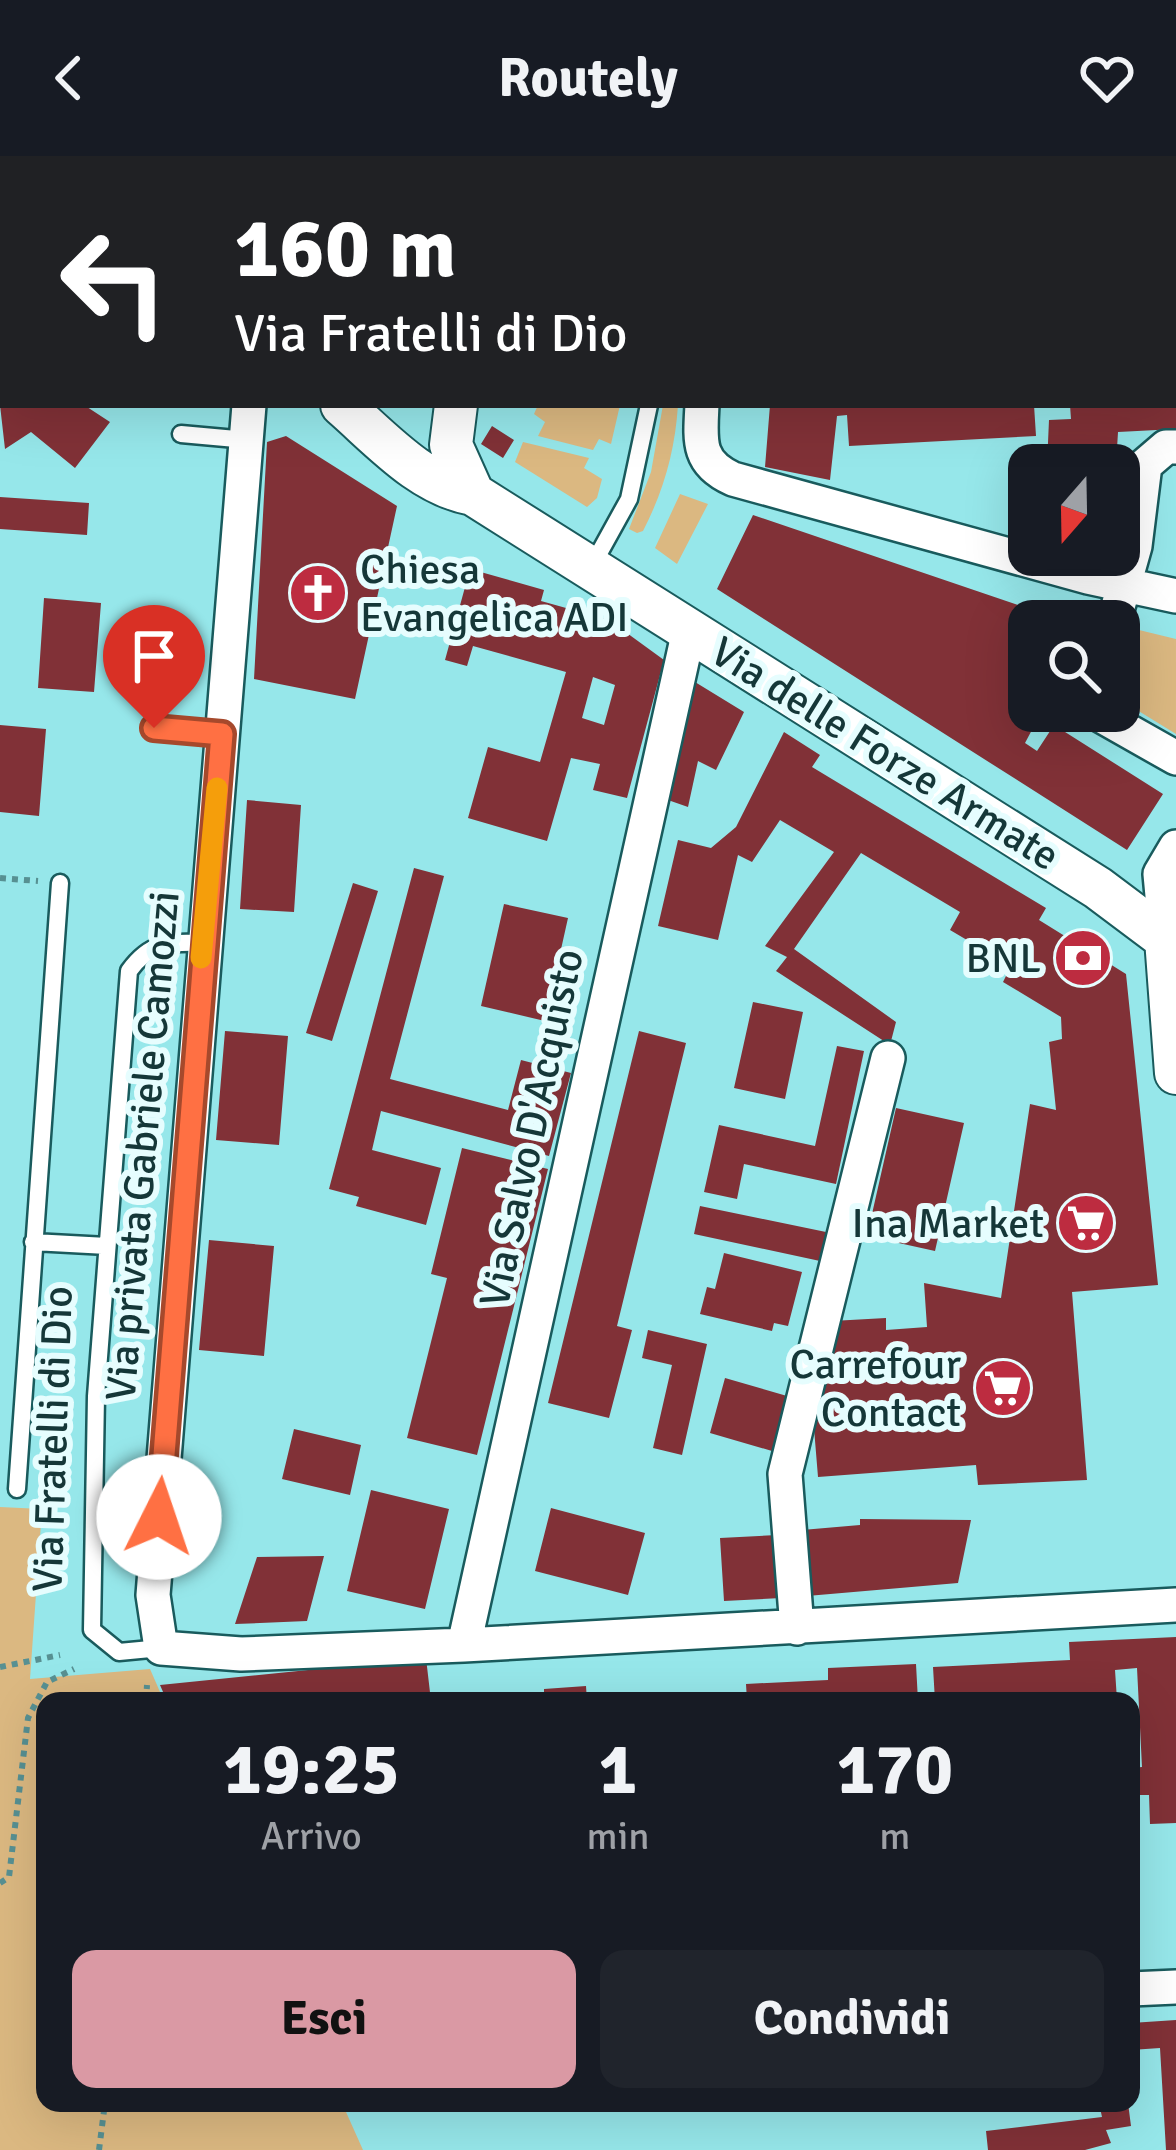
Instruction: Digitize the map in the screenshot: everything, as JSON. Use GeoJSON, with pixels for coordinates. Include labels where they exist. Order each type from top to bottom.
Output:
{"type":"FeatureCollection","features":[{"type":"Feature","properties":{"kind":"street"},"geometry":{"type":"LineString","coordinates":[[222,734],[249,408]]}},
{"type":"Feature","properties":{"kind":"street","name":"Via delle Forze Armate"},"geometry":{"type":"LineString","coordinates":[[359,418],[420,444],[442,430],[455,408]]}},
{"type":"Feature","properties":{"kind":"street","name":"Via delle Forze Armate"},"geometry":{"type":"LineString","coordinates":[[456,408],[451,445],[473,494]]}},
{"type":"Feature","properties":{"kind":"street"},"geometry":{"type":"LineString","coordinates":[[702,408],[702,454],[708,464],[734,479],[1176,596]]}},
{"type":"Feature","properties":{"kind":"street","name":"Via delle Forze Armate"},"geometry":{"type":"LineString","coordinates":[[359,418],[450,490],[473,494],[1099,889],[1171,941]]}},
{"type":"Feature","properties":{"kind":"street"},"geometry":{"type":"LineString","coordinates":[[1122,600],[1145,465],[1166,447],[1176,447]]}},
{"type":"Feature","properties":{"kind":"street","name":"Via Salvo D'Acquisto"},"geometry":{"type":"LineString","coordinates":[[464,1645],[688,630]]}},
{"type":"Feature","properties":{"kind":"street"},"geometry":{"type":"LineString","coordinates":[[1130,732],[1176,758]]}},
{"type":"Feature","properties":{"kind":"street","name":"Via privata Gabriele Camozzi"},"geometry":{"type":"LineString","coordinates":[[160,1648],[153,1595],[222,734]]}},
{"type":"Feature","properties":{"kind":"street"},"geometry":{"type":"LineString","coordinates":[[1176,848],[1160,874],[1171,941],[1176,1073]]}},
{"type":"Feature","properties":{"kind":"street"},"geometry":{"type":"LineString","coordinates":[[797,1628],[784,1474],[888,1058]]}},
{"type":"Feature","properties":{"kind":"street"},"geometry":{"type":"LineString","coordinates":[[160,1648],[241,1654],[464,1645],[1176,1605]]}},
{"type":"Feature","properties":{"kind":"street"},"geometry":{"type":"LineString","coordinates":[[1140,1989],[1176,1987]]}},
{"type":"Feature","properties":{"kind":"lane"},"geometry":{"type":"LineString","coordinates":[[591,568],[629,500],[649,408]]}},
{"type":"Feature","properties":{"kind":"lane"},"geometry":{"type":"LineString","coordinates":[[181,434],[247,440]]}},
{"type":"Feature","properties":{"kind":"lane"},"geometry":{"type":"LineString","coordinates":[[154,728],[222,734]]}},
{"type":"Feature","properties":{"kind":"lane","name":"Via Fratelli di Dio"},"geometry":{"type":"LineString","coordinates":[[17,1489],[59,883]]}},
{"type":"Feature","properties":{"kind":"lane","name":"Via Fratelli di Dio"},"geometry":{"type":"LineString","coordinates":[[160,1648],[119,1652],[92,1630],[96,1396],[130,971],[142,954],[163,941],[202,944]]}},
{"type":"Feature","properties":{"kind":"lane","name":"Via Fratelli di Dio"},"geometry":{"type":"LineString","coordinates":[[33,1242],[107,1246]]}},
{"type":"Feature","properties":{"kind":"path"},"geometry":{"type":"LineString","coordinates":[[0,878],[59,883]]}},
{"type":"Feature","properties":{"kind":"path"},"geometry":{"type":"LineString","coordinates":[[0,1667],[60,1655]]}},
{"type":"Feature","properties":{"kind":"path"},"geometry":{"type":"LineString","coordinates":[[42,1692],[47,1682],[74,1670]]}},
{"type":"Feature","properties":{"kind":"path"},"geometry":{"type":"LineString","coordinates":[[147,1685],[147,1692]]}},
{"type":"Feature","properties":{"kind":"path"},"geometry":{"type":"LineString","coordinates":[[0,1883],[9,1877],[28,1718],[36,1703]]}},
{"type":"Feature","properties":{"kind":"path"},"geometry":{"type":"LineString","coordinates":[[99,2150],[103,2112]]}},
{"type":"Feature","properties":{"kind":"shaded area"},"geometry":{"type":"Polygon","coordinates":[[[537,408],[619,408],[611,444],[599,439],[593,450],[538,436],[545,422],[534,414],[537,408]]]}},
{"type":"Feature","properties":{"kind":"shaded area"},"geometry":{"type":"Polygon","coordinates":[[[662,408],[678,408],[663,485],[643,531],[637,533],[629,529],[651,472],[662,408]]]}},
{"type":"Feature","properties":{"kind":"shaded area"},"geometry":{"type":"Polygon","coordinates":[[[523,442],[589,458],[584,468],[602,479],[597,498],[587,507],[515,462],[523,442]]]}},
{"type":"Feature","properties":{"kind":"shaded area"},"geometry":{"type":"Polygon","coordinates":[[[680,494],[708,504],[677,564],[655,548],[680,494]]]}},
{"type":"Feature","properties":{"kind":"shaded area"},"geometry":{"type":"Polygon","coordinates":[[[1140,630],[1176,639],[1176,734],[1140,712],[1140,630]]]}},
{"type":"Feature","properties":{"kind":"shaded area"},"geometry":{"type":"Polygon","coordinates":[[[0,1507],[42,1509],[30,1679],[150,1669],[160,1692],[36,1692],[36,2112],[346,2112],[363,2150],[0,2150],[0,1507]]]}},
{"type":"Feature","properties":{"kind":"building"},"geometry":{"type":"Polygon","coordinates":[[[0,408],[89,408],[110,422],[75,468],[31,432],[5,449],[0,408]]]}},
{"type":"Feature","properties":{"kind":"building"},"geometry":{"type":"Polygon","coordinates":[[[770,408],[1034,408],[1036,436],[849,446],[847,415],[837,416],[830,480],[765,467],[770,408]]]}},
{"type":"Feature","properties":{"kind":"building"},"geometry":{"type":"Polygon","coordinates":[[[1070,408],[1176,408],[1176,429],[1118,432],[1117,444],[1048,444],[1049,420],[1071,419],[1070,408]]]}},
{"type":"Feature","properties":{"kind":"building"},"geometry":{"type":"Polygon","coordinates":[[[492,426],[514,440],[503,458],[481,444],[492,426]]]}},
{"type":"Feature","properties":{"kind":"building","name":"Chiesa Evangelica ADI"},"geometry":{"type":"Polygon","coordinates":[[[286,436],[397,506],[355,699],[254,679],[267,442],[286,436]]]}},
{"type":"Feature","properties":{"kind":"building"},"geometry":{"type":"Polygon","coordinates":[[[0,497],[89,503],[87,535],[0,529],[0,497]]]}},
{"type":"Feature","properties":{"kind":"building"},"geometry":{"type":"Polygon","coordinates":[[[753,515],[1008,602],[1008,732],[1031,732],[1025,743],[1037,751],[1049,732],[1065,732],[1163,794],[1127,850],[717,589],[753,515]]]}},
{"type":"Feature","properties":{"kind":"building"},"geometry":{"type":"Polygon","coordinates":[[[470,569],[544,590],[541,601],[609,620],[664,660],[627,798],[593,790],[600,764],[571,758],[547,841],[468,818],[488,747],[540,762],[566,672],[473,646],[467,666],[445,660],[470,569]],[[593,677],[582,718],[604,725],[615,685],[593,677]]]}},
{"type":"Feature","properties":{"kind":"building"},"geometry":{"type":"Polygon","coordinates":[[[44,598],[101,603],[94,692],[38,688],[44,598]]]}},
{"type":"Feature","properties":{"kind":"building"},"geometry":{"type":"Polygon","coordinates":[[[695,682],[744,712],[716,770],[698,761],[688,807],[668,800],[695,682]]]}},
{"type":"Feature","properties":{"kind":"building"},"geometry":{"type":"Polygon","coordinates":[[[0,725],[46,729],[39,816],[0,812],[0,725]]]}},
{"type":"Feature","properties":{"kind":"building"},"geometry":{"type":"Polygon","coordinates":[[[784,732],[820,755],[812,767],[1046,908],[1039,920],[1126,974],[1158,1285],[1072,1292],[1087,1480],[978,1485],[976,1465],[818,1477],[812,1404],[832,1321],[886,1318],[886,1330],[927,1327],[924,1283],[1001,1298],[1030,1104],[1056,1110],[1049,1042],[1062,1039],[1061,1017],[1003,982],[1011,966],[950,930],[960,912],[861,853],[794,949],[896,1022],[890,1045],[776,971],[787,957],[765,946],[834,852],[780,820],[752,862],[738,855],[718,940],[658,926],[678,840],[711,848],[736,827],[784,732]]]}},
{"type":"Feature","properties":{"kind":"building"},"geometry":{"type":"Polygon","coordinates":[[[247,800],[301,805],[294,912],[240,909],[247,800]]]}},
{"type":"Feature","properties":{"kind":"building"},"geometry":{"type":"Polygon","coordinates":[[[414,868],[444,876],[390,1079],[508,1110],[521,1060],[571,1073],[549,1156],[381,1111],[372,1150],[441,1168],[426,1225],[356,1206],[359,1197],[329,1189],[414,868]]]}},
{"type":"Feature","properties":{"kind":"building"},"geometry":{"type":"Polygon","coordinates":[[[353,883],[378,891],[332,1041],[306,1033],[353,883]]]}},
{"type":"Feature","properties":{"kind":"building"},"geometry":{"type":"Polygon","coordinates":[[[504,904],[568,918],[545,1021],[481,1006],[504,904]]]}},
{"type":"Feature","properties":{"kind":"building"},"geometry":{"type":"Polygon","coordinates":[[[753,1002],[803,1012],[785,1099],[734,1088],[753,1002]]]}},
{"type":"Feature","properties":{"kind":"building"},"geometry":{"type":"Polygon","coordinates":[[[225,1031],[288,1036],[279,1145],[216,1140],[225,1031]]]}},
{"type":"Feature","properties":{"kind":"building"},"geometry":{"type":"Polygon","coordinates":[[[639,1031],[686,1043],[617,1326],[632,1330],[609,1418],[548,1403],[639,1031]]]}},
{"type":"Feature","properties":{"kind":"building"},"geometry":{"type":"Polygon","coordinates":[[[837,1046],[864,1051],[836,1184],[744,1164],[737,1199],[704,1192],[719,1125],[815,1146],[837,1046]]]}},
{"type":"Feature","properties":{"kind":"building"},"geometry":{"type":"Polygon","coordinates":[[[896,1108],[964,1123],[935,1251],[867,1236],[896,1108]]]}},
{"type":"Feature","properties":{"kind":"building"},"geometry":{"type":"Polygon","coordinates":[[[462,1148],[548,1169],[477,1455],[407,1438],[447,1278],[431,1274],[462,1148]]]}},
{"type":"Feature","properties":{"kind":"building"},"geometry":{"type":"Polygon","coordinates":[[[700,1206],[826,1232],[820,1261],[694,1234],[700,1206]]]}},
{"type":"Feature","properties":{"kind":"building"},"geometry":{"type":"Polygon","coordinates":[[[209,1240],[274,1246],[264,1356],[199,1350],[209,1240]]]}},
{"type":"Feature","properties":{"kind":"building"},"geometry":{"type":"Polygon","coordinates":[[[724,1253],[802,1272],[788,1326],[774,1323],[772,1331],[700,1314],[707,1287],[715,1289],[724,1253]]]}},
{"type":"Feature","properties":{"kind":"building"},"geometry":{"type":"Polygon","coordinates":[[[648,1330],[707,1344],[682,1455],[653,1448],[672,1365],[642,1358],[648,1330]]]}},
{"type":"Feature","properties":{"kind":"building"},"geometry":{"type":"Polygon","coordinates":[[[725,1378],[787,1396],[772,1451],[710,1433],[725,1378]]]}},
{"type":"Feature","properties":{"kind":"building"},"geometry":{"type":"Polygon","coordinates":[[[294,1429],[361,1445],[350,1495],[282,1479],[294,1429]]]}},
{"type":"Feature","properties":{"kind":"building"},"geometry":{"type":"Polygon","coordinates":[[[371,1490],[449,1509],[425,1609],[347,1591],[371,1490]]]}},
{"type":"Feature","properties":{"kind":"building"},"geometry":{"type":"Polygon","coordinates":[[[551,1508],[645,1533],[628,1595],[535,1571],[551,1508]]]}},
{"type":"Feature","properties":{"kind":"building"},"geometry":{"type":"Polygon","coordinates":[[[860,1519],[971,1520],[958,1583],[807,1596],[802,1530],[860,1525],[860,1519]]]}},
{"type":"Feature","properties":{"kind":"building"},"geometry":{"type":"Polygon","coordinates":[[[777,1535],[781,1598],[724,1601],[720,1538],[777,1535]]]}},
{"type":"Feature","properties":{"kind":"building"},"geometry":{"type":"Polygon","coordinates":[[[324,1556],[307,1621],[235,1624],[257,1557],[324,1556]]]}},
{"type":"Feature","properties":{"kind":"building"},"geometry":{"type":"Polygon","coordinates":[[[1176,1637],[1176,1823],[1150,1824],[1149,1795],[1140,1795],[1137,1668],[1115,1670],[1116,1692],[934,1692],[933,1667],[1070,1660],[1069,1642],[1176,1637]]]}},
{"type":"Feature","properties":{"kind":"building"},"geometry":{"type":"Polygon","coordinates":[[[426,1658],[430,1692],[163,1692],[160,1685],[426,1658]]]}},
{"type":"Feature","properties":{"kind":"building"},"geometry":{"type":"Polygon","coordinates":[[[916,1664],[918,1692],[746,1692],[746,1684],[828,1680],[828,1668],[916,1664]]]}},
{"type":"Feature","properties":{"kind":"building"},"geometry":{"type":"Polygon","coordinates":[[[586,1686],[586,1692],[544,1692],[586,1686]]]}},
{"type":"Feature","properties":{"kind":"building"},"geometry":{"type":"Polygon","coordinates":[[[1176,2020],[1176,2150],[1166,2150],[1160,2048],[1140,2049],[1140,2022],[1176,2020]]]}},
{"type":"Feature","properties":{"kind":"building"},"geometry":{"type":"Polygon","coordinates":[[[1101,2112],[1129,2112],[1131,2126],[1106,2130],[1111,2143],[1085,2150],[988,2150],[986,2131],[1102,2117],[1101,2112]]]}},
{"type":"Feature","properties":{"kind":"slow traffic"},"geometry":{"type":"LineString","coordinates":[[201,958],[217,788]]}},
{"type":"Feature","properties":{"kind":"place","name":"Chiesa Evangelica ADI"},"geometry":{"type":"Point","coordinates":[318,593]}},
{"type":"Feature","properties":{"kind":"place","name":"BNL"},"geometry":{"type":"Point","coordinates":[1083,958]}},
{"type":"Feature","properties":{"kind":"place","name":"Ina Market"},"geometry":{"type":"Point","coordinates":[1086,1223]}},
{"type":"Feature","properties":{"kind":"place","name":"Carrefour Contact"},"geometry":{"type":"Point","coordinates":[1003,1388]}},
{"type":"Feature","properties":{"kind":"route"},"geometry":{"type":"LineString","coordinates":[[154,728],[222,734],[159,1517]]}}]}
